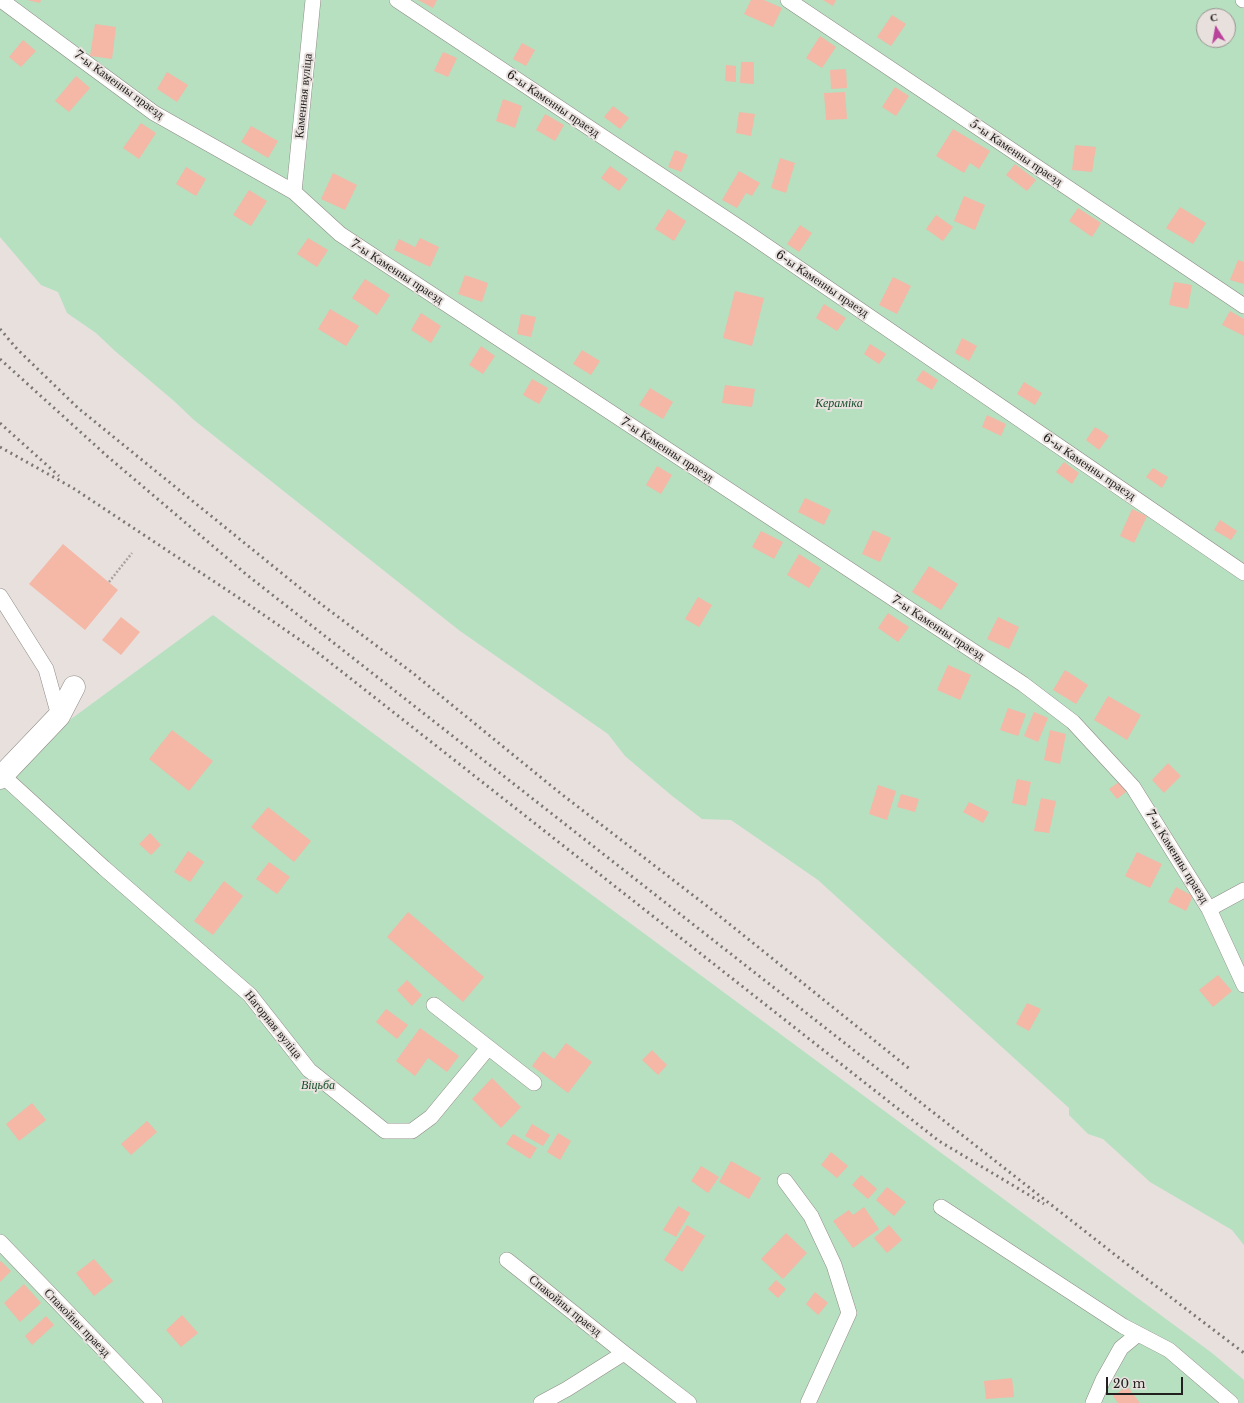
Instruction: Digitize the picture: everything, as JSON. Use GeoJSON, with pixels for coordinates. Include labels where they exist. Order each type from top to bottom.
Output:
{"type":"FeatureCollection","features":[{"type":"Feature","properties":{"kind":"street"},"geometry":{"type":"LineString","coordinates":[[2,777],[59,716],[74,687]]}},
{"type":"Feature","properties":{"kind":"lane","name":"7-ы Каменны праезд"},"geometry":{"type":"LineString","coordinates":[[2,0],[154,113],[294,192],[340,234],[1023,684],[1073,722],[1133,787],[1209,909],[1244,985]]}},
{"type":"Feature","properties":{"kind":"lane","name":"Каменная вуліца"},"geometry":{"type":"LineString","coordinates":[[294,192],[314,0]]}},
{"type":"Feature","properties":{"kind":"lane","name":"6-ы Каменны праезд"},"geometry":{"type":"LineString","coordinates":[[397,0],[743,230],[1244,573]]}},
{"type":"Feature","properties":{"kind":"lane","name":"5-ы Каменны праезд"},"geometry":{"type":"LineString","coordinates":[[788,0],[1244,306]]}},
{"type":"Feature","properties":{"kind":"lane"},"geometry":{"type":"LineString","coordinates":[[0,596],[46,669],[59,716]]}},
{"type":"Feature","properties":{"kind":"lane","name":"Нагорная вуліца"},"geometry":{"type":"LineString","coordinates":[[2,777],[250,995],[309,1070],[385,1131],[412,1131],[431,1118],[488,1048]]}},
{"type":"Feature","properties":{"kind":"lane"},"geometry":{"type":"LineString","coordinates":[[1209,909],[1244,890]]}},
{"type":"Feature","properties":{"kind":"lane"},"geometry":{"type":"LineString","coordinates":[[434,1005],[534,1082]]}},
{"type":"Feature","properties":{"kind":"lane"},"geometry":{"type":"LineString","coordinates":[[785,1181],[811,1216],[834,1265],[848,1313],[808,1403]]}},
{"type":"Feature","properties":{"kind":"lane"},"geometry":{"type":"LineString","coordinates":[[941,1207],[1123,1326],[1169,1350],[1231,1403]]}},
{"type":"Feature","properties":{"kind":"lane","name":"Спакойны праезд"},"geometry":{"type":"LineString","coordinates":[[0,1242],[155,1403]]}},
{"type":"Feature","properties":{"kind":"lane","name":"Спакойны праезд"},"geometry":{"type":"LineString","coordinates":[[507,1260],[689,1403]]}},
{"type":"Feature","properties":{"kind":"lane"},"geometry":{"type":"LineString","coordinates":[[1093,1403],[1102,1380],[1121,1348],[1138,1334]]}},
{"type":"Feature","properties":{"kind":"lane"},"geometry":{"type":"LineString","coordinates":[[541,1403],[567,1389],[624,1353]]}},
{"type":"Feature","properties":{"kind":"path"},"geometry":{"type":"LineString","coordinates":[[109,582],[132,553]]}},
{"type":"Feature","properties":{"kind":"green space","name":"Кераміка"},"geometry":{"type":"Polygon","coordinates":[[[0,0],[1244,0],[1244,1245],[1232,1230],[1150,1182],[1103,1139],[1088,1134],[1069,1115],[1069,1108],[818,880],[731,820],[702,819],[625,756],[608,734],[460,631],[194,420],[96,333],[67,313],[58,292],[41,285],[0,237],[0,0]]]}},
{"type":"Feature","properties":{"kind":"green space","name":"Віцьба"},"geometry":{"type":"Polygon","coordinates":[[[213,615],[1212,1353],[1244,1380],[1244,1403],[0,1403],[0,771],[213,615]]]}},
{"type":"Feature","properties":{"kind":"building"},"geometry":{"type":"Polygon","coordinates":[[[27,0],[41,0],[40,3],[27,0]]]}},
{"type":"Feature","properties":{"kind":"building"},"geometry":{"type":"Polygon","coordinates":[[[418,0],[437,0],[433,8],[418,0]]]}},
{"type":"Feature","properties":{"kind":"building"},"geometry":{"type":"Polygon","coordinates":[[[751,0],[764,0],[782,8],[773,27],[744,14],[751,0]]]}},
{"type":"Feature","properties":{"kind":"building"},"geometry":{"type":"Polygon","coordinates":[[[823,0],[836,0],[833,6],[823,0]]]}},
{"type":"Feature","properties":{"kind":"building"},"geometry":{"type":"Polygon","coordinates":[[[892,15],[906,24],[891,46],[877,37],[892,15]]]}},
{"type":"Feature","properties":{"kind":"building"},"geometry":{"type":"Polygon","coordinates":[[[95,24],[116,27],[112,59],[90,56],[95,24]]]}},
{"type":"Feature","properties":{"kind":"building"},"geometry":{"type":"Polygon","coordinates":[[[820,36],[836,47],[822,68],[806,58],[820,36]]]}},
{"type":"Feature","properties":{"kind":"building"},"geometry":{"type":"Polygon","coordinates":[[[23,40],[36,51],[21,67],[9,57],[23,40]]]}},
{"type":"Feature","properties":{"kind":"building"},"geometry":{"type":"Polygon","coordinates":[[[522,43],[535,50],[526,66],[513,59],[522,43]]]}},
{"type":"Feature","properties":{"kind":"building"},"geometry":{"type":"Polygon","coordinates":[[[443,52],[457,58],[448,77],[434,71],[443,52]]]}},
{"type":"Feature","properties":{"kind":"building"},"geometry":{"type":"Polygon","coordinates":[[[741,62],[754,62],[754,84],[740,83],[741,62]]]}},
{"type":"Feature","properties":{"kind":"building"},"geometry":{"type":"Polygon","coordinates":[[[726,65],[736,66],[736,82],[725,81],[726,65]]]}},
{"type":"Feature","properties":{"kind":"building"},"geometry":{"type":"Polygon","coordinates":[[[846,69],[847,88],[831,89],[830,70],[846,69]]]}},
{"type":"Feature","properties":{"kind":"building"},"geometry":{"type":"Polygon","coordinates":[[[167,72],[188,85],[177,102],[157,89],[167,72]]]}},
{"type":"Feature","properties":{"kind":"building"},"geometry":{"type":"Polygon","coordinates":[[[76,76],[90,88],[69,112],[55,101],[76,76]]]}},
{"type":"Feature","properties":{"kind":"building"},"geometry":{"type":"Polygon","coordinates":[[[895,87],[909,96],[896,116],[882,107],[895,87]]]}},
{"type":"Feature","properties":{"kind":"building"},"geometry":{"type":"Polygon","coordinates":[[[845,92],[847,119],[826,120],[824,93],[845,92]]]}},
{"type":"Feature","properties":{"kind":"building"},"geometry":{"type":"Polygon","coordinates":[[[503,99],[522,106],[515,128],[496,121],[503,99]]]}},
{"type":"Feature","properties":{"kind":"building"},"geometry":{"type":"Polygon","coordinates":[[[613,106],[629,118],[620,129],[604,117],[613,106]]]}},
{"type":"Feature","properties":{"kind":"building"},"geometry":{"type":"Polygon","coordinates":[[[739,112],[755,114],[751,136],[736,133],[739,112]]]}},
{"type":"Feature","properties":{"kind":"building"},"geometry":{"type":"Polygon","coordinates":[[[545,114],[564,125],[555,141],[536,130],[545,114]]]}},
{"type":"Feature","properties":{"kind":"building"},"geometry":{"type":"Polygon","coordinates":[[[141,123],[156,133],[139,159],[123,148],[141,123]]]}},
{"type":"Feature","properties":{"kind":"building"},"geometry":{"type":"Polygon","coordinates":[[[251,126],[278,141],[268,158],[241,142],[251,126]]]}},
{"type":"Feature","properties":{"kind":"building"},"geometry":{"type":"Polygon","coordinates":[[[953,129],[990,151],[979,169],[970,163],[964,173],[936,156],[953,129]]]}},
{"type":"Feature","properties":{"kind":"building"},"geometry":{"type":"Polygon","coordinates":[[[1075,145],[1096,147],[1092,172],[1072,170],[1075,145]]]}},
{"type":"Feature","properties":{"kind":"building"},"geometry":{"type":"Polygon","coordinates":[[[675,150],[688,155],[681,172],[668,167],[675,150]]]}},
{"type":"Feature","properties":{"kind":"building"},"geometry":{"type":"Polygon","coordinates":[[[780,158],[795,163],[786,193],[771,188],[780,158]]]}},
{"type":"Feature","properties":{"kind":"building"},"geometry":{"type":"Polygon","coordinates":[[[1015,164],[1036,180],[1027,191],[1006,175],[1015,164]]]}},
{"type":"Feature","properties":{"kind":"building"},"geometry":{"type":"Polygon","coordinates":[[[610,166],[628,179],[619,191],[601,178],[610,166]]]}},
{"type":"Feature","properties":{"kind":"building"},"geometry":{"type":"Polygon","coordinates":[[[186,167],[206,179],[196,196],[176,184],[186,167]]]}},
{"type":"Feature","properties":{"kind":"building"},"geometry":{"type":"Polygon","coordinates":[[[739,171],[760,183],[752,196],[746,193],[737,208],[722,200],[739,171]]]}},
{"type":"Feature","properties":{"kind":"building"},"geometry":{"type":"Polygon","coordinates":[[[333,173],[357,185],[345,210],[321,199],[333,173]]]}},
{"type":"Feature","properties":{"kind":"building"},"geometry":{"type":"Polygon","coordinates":[[[249,190],[267,201],[251,226],[233,215],[249,190]]]}},
{"type":"Feature","properties":{"kind":"building"},"geometry":{"type":"Polygon","coordinates":[[[964,196],[985,205],[975,230],[954,221],[964,196]]]}},
{"type":"Feature","properties":{"kind":"building"},"geometry":{"type":"Polygon","coordinates":[[[1180,207],[1206,223],[1193,244],[1166,228],[1180,207]]]}},
{"type":"Feature","properties":{"kind":"building"},"geometry":{"type":"Polygon","coordinates":[[[1078,208],[1101,223],[1092,237],[1069,221],[1078,208]]]}},
{"type":"Feature","properties":{"kind":"building"},"geometry":{"type":"Polygon","coordinates":[[[668,209],[686,221],[674,241],[655,229],[668,209]]]}},
{"type":"Feature","properties":{"kind":"building"},"geometry":{"type":"Polygon","coordinates":[[[936,215],[953,227],[943,241],[926,229],[936,215]]]}},
{"type":"Feature","properties":{"kind":"building"},"geometry":{"type":"Polygon","coordinates":[[[800,225],[812,233],[799,252],[787,244],[800,225]]]}},
{"type":"Feature","properties":{"kind":"building"},"geometry":{"type":"Polygon","coordinates":[[[308,238],[328,250],[317,267],[297,254],[308,238]]]}},
{"type":"Feature","properties":{"kind":"building"},"geometry":{"type":"Polygon","coordinates":[[[420,238],[439,247],[430,267],[394,250],[399,239],[415,247],[420,238]]]}},
{"type":"Feature","properties":{"kind":"building"},"geometry":{"type":"Polygon","coordinates":[[[1238,260],[1244,262],[1244,284],[1230,280],[1238,260]]]}},
{"type":"Feature","properties":{"kind":"building"},"geometry":{"type":"Polygon","coordinates":[[[465,275],[488,283],[482,302],[458,294],[465,275]]]}},
{"type":"Feature","properties":{"kind":"building"},"geometry":{"type":"Polygon","coordinates":[[[893,277],[911,286],[897,314],[879,305],[893,277]]]}},
{"type":"Feature","properties":{"kind":"building"},"geometry":{"type":"Polygon","coordinates":[[[365,279],[390,295],[377,315],[352,298],[365,279]]]}},
{"type":"Feature","properties":{"kind":"building"},"geometry":{"type":"Polygon","coordinates":[[[1174,282],[1192,285],[1188,309],[1169,305],[1174,282]]]}},
{"type":"Feature","properties":{"kind":"building"},"geometry":{"type":"Polygon","coordinates":[[[735,291],[764,298],[752,346],[723,338],[735,291]]]}},
{"type":"Feature","properties":{"kind":"building"},"geometry":{"type":"Polygon","coordinates":[[[824,304],[846,318],[837,331],[816,318],[824,304]]]}},
{"type":"Feature","properties":{"kind":"building"},"geometry":{"type":"Polygon","coordinates":[[[330,309],[359,326],[346,346],[318,329],[330,309]]]}},
{"type":"Feature","properties":{"kind":"building"},"geometry":{"type":"Polygon","coordinates":[[[1230,311],[1244,319],[1244,336],[1222,325],[1230,311]]]}},
{"type":"Feature","properties":{"kind":"building"},"geometry":{"type":"Polygon","coordinates":[[[421,313],[441,326],[431,343],[411,330],[421,313]]]}},
{"type":"Feature","properties":{"kind":"building"},"geometry":{"type":"Polygon","coordinates":[[[521,314],[536,317],[531,337],[517,334],[521,314]]]}},
{"type":"Feature","properties":{"kind":"building"},"geometry":{"type":"Polygon","coordinates":[[[962,338],[977,346],[969,361],[955,353],[962,338]]]}},
{"type":"Feature","properties":{"kind":"building"},"geometry":{"type":"Polygon","coordinates":[[[870,344],[886,354],[879,364],[864,354],[870,344]]]}},
{"type":"Feature","properties":{"kind":"building"},"geometry":{"type":"Polygon","coordinates":[[[481,346],[495,356],[483,374],[469,365],[481,346]]]}},
{"type":"Feature","properties":{"kind":"building"},"geometry":{"type":"Polygon","coordinates":[[[582,350],[600,361],[591,375],[573,364],[582,350]]]}},
{"type":"Feature","properties":{"kind":"building"},"geometry":{"type":"Polygon","coordinates":[[[923,370],[938,380],[932,390],[916,380],[923,370]]]}},
{"type":"Feature","properties":{"kind":"building"},"geometry":{"type":"Polygon","coordinates":[[[532,379],[548,388],[539,404],[523,395],[532,379]]]}},
{"type":"Feature","properties":{"kind":"building"},"geometry":{"type":"Polygon","coordinates":[[[1024,382],[1042,393],[1035,405],[1017,394],[1024,382]]]}},
{"type":"Feature","properties":{"kind":"building"},"geometry":{"type":"Polygon","coordinates":[[[725,385],[755,389],[752,407],[722,403],[725,385]]]}},
{"type":"Feature","properties":{"kind":"building"},"geometry":{"type":"Polygon","coordinates":[[[650,388],[673,402],[663,419],[639,405],[650,388]]]}},
{"type":"Feature","properties":{"kind":"building"},"geometry":{"type":"Polygon","coordinates":[[[987,415],[1006,424],[1001,436],[982,427],[987,415]]]}},
{"type":"Feature","properties":{"kind":"building"},"geometry":{"type":"Polygon","coordinates":[[[1095,427],[1109,436],[1099,450],[1086,440],[1095,427]]]}},
{"type":"Feature","properties":{"kind":"building"},"geometry":{"type":"Polygon","coordinates":[[[1064,462],[1079,473],[1072,484],[1056,472],[1064,462]]]}},
{"type":"Feature","properties":{"kind":"building"},"geometry":{"type":"Polygon","coordinates":[[[657,466],[672,475],[661,494],[646,485],[657,466]]]}},
{"type":"Feature","properties":{"kind":"building"},"geometry":{"type":"Polygon","coordinates":[[[1153,468],[1168,477],[1162,488],[1146,477],[1153,468]]]}},
{"type":"Feature","properties":{"kind":"building"},"geometry":{"type":"Polygon","coordinates":[[[805,498],[831,510],[824,525],[798,512],[805,498]]]}},
{"type":"Feature","properties":{"kind":"building"},"geometry":{"type":"Polygon","coordinates":[[[1132,509],[1147,516],[1134,543],[1120,536],[1132,509]]]}},
{"type":"Feature","properties":{"kind":"building"},"geometry":{"type":"Polygon","coordinates":[[[1220,520],[1237,531],[1231,540],[1214,530],[1220,520]]]}},
{"type":"Feature","properties":{"kind":"building"},"geometry":{"type":"Polygon","coordinates":[[[873,530],[891,538],[880,562],[862,554],[873,530]]]}},
{"type":"Feature","properties":{"kind":"building"},"geometry":{"type":"Polygon","coordinates":[[[761,531],[783,542],[774,559],[752,547],[761,531]]]}},
{"type":"Feature","properties":{"kind":"building"},"geometry":{"type":"Polygon","coordinates":[[[63,544],[118,590],[85,630],[29,584],[63,544]]]}},
{"type":"Feature","properties":{"kind":"building"},"geometry":{"type":"Polygon","coordinates":[[[799,554],[821,568],[809,588],[787,575],[799,554]]]}},
{"type":"Feature","properties":{"kind":"building"},"geometry":{"type":"Polygon","coordinates":[[[929,566],[958,584],[941,610],[912,592],[929,566]]]}},
{"type":"Feature","properties":{"kind":"building"},"geometry":{"type":"Polygon","coordinates":[[[698,597],[712,605],[699,627],[685,619],[698,597]]]}},
{"type":"Feature","properties":{"kind":"building"},"geometry":{"type":"Polygon","coordinates":[[[888,613],[909,627],[898,642],[878,628],[888,613]]]}},
{"type":"Feature","properties":{"kind":"building"},"geometry":{"type":"Polygon","coordinates":[[[121,617],[140,632],[121,655],[102,640],[121,617]]]}},
{"type":"Feature","properties":{"kind":"building"},"geometry":{"type":"Polygon","coordinates":[[[998,617],[1019,627],[1009,649],[987,639],[998,617]]]}},
{"type":"Feature","properties":{"kind":"building"},"geometry":{"type":"Polygon","coordinates":[[[948,665],[971,675],[960,700],[937,690],[948,665]]]}},
{"type":"Feature","properties":{"kind":"building"},"geometry":{"type":"Polygon","coordinates":[[[1065,670],[1088,685],[1076,704],[1053,690],[1065,670]]]}},
{"type":"Feature","properties":{"kind":"building"},"geometry":{"type":"Polygon","coordinates":[[[1108,696],[1141,715],[1127,740],[1094,720],[1108,696]]]}},
{"type":"Feature","properties":{"kind":"building"},"geometry":{"type":"Polygon","coordinates":[[[1008,708],[1026,714],[1018,736],[1000,730],[1008,708]]]}},
{"type":"Feature","properties":{"kind":"building"},"geometry":{"type":"Polygon","coordinates":[[[1034,712],[1048,718],[1038,742],[1024,736],[1034,712]]]}},
{"type":"Feature","properties":{"kind":"building"},"geometry":{"type":"Polygon","coordinates":[[[172,730],[213,761],[189,791],[149,759],[172,730]]]}},
{"type":"Feature","properties":{"kind":"building"},"geometry":{"type":"Polygon","coordinates":[[[1050,730],[1066,734],[1060,764],[1044,760],[1050,730]]]}},
{"type":"Feature","properties":{"kind":"building"},"geometry":{"type":"Polygon","coordinates":[[[1168,763],[1181,776],[1164,793],[1152,780],[1168,763]]]}},
{"type":"Feature","properties":{"kind":"building"},"geometry":{"type":"Polygon","coordinates":[[[1017,779],[1031,782],[1026,806],[1012,803],[1017,779]]]}},
{"type":"Feature","properties":{"kind":"building"},"geometry":{"type":"Polygon","coordinates":[[[1119,782],[1126,792],[1117,799],[1109,789],[1119,782]]]}},
{"type":"Feature","properties":{"kind":"building"},"geometry":{"type":"Polygon","coordinates":[[[878,785],[896,791],[887,820],[869,814],[878,785]]]}},
{"type":"Feature","properties":{"kind":"building"},"geometry":{"type":"Polygon","coordinates":[[[901,794],[919,799],[915,812],[897,807],[901,794]]]}},
{"type":"Feature","properties":{"kind":"building"},"geometry":{"type":"Polygon","coordinates":[[[1041,798],[1056,801],[1049,833],[1034,831],[1041,798]]]}},
{"type":"Feature","properties":{"kind":"building"},"geometry":{"type":"Polygon","coordinates":[[[969,802],[989,812],[983,823],[963,812],[969,802]]]}},
{"type":"Feature","properties":{"kind":"building"},"geometry":{"type":"Polygon","coordinates":[[[268,807],[311,841],[294,862],[251,827],[268,807]]]}},
{"type":"Feature","properties":{"kind":"building"},"geometry":{"type":"Polygon","coordinates":[[[150,833],[161,845],[151,855],[139,844],[150,833]]]}},
{"type":"Feature","properties":{"kind":"building"},"geometry":{"type":"Polygon","coordinates":[[[188,851],[204,862],[190,882],[174,872],[188,851]]]}},
{"type":"Feature","properties":{"kind":"building"},"geometry":{"type":"Polygon","coordinates":[[[1137,852],[1162,864],[1150,888],[1125,876],[1137,852]]]}},
{"type":"Feature","properties":{"kind":"building"},"geometry":{"type":"Polygon","coordinates":[[[269,862],[290,877],[277,894],[256,879],[269,862]]]}},
{"type":"Feature","properties":{"kind":"building"},"geometry":{"type":"Polygon","coordinates":[[[224,881],[243,896],[213,935],[194,921],[224,881]]]}},
{"type":"Feature","properties":{"kind":"building"},"geometry":{"type":"Polygon","coordinates":[[[1176,887],[1193,896],[1186,911],[1168,902],[1176,887]]]}},
{"type":"Feature","properties":{"kind":"building"},"geometry":{"type":"Polygon","coordinates":[[[408,912],[484,977],[463,1002],[387,937],[408,912]]]}},
{"type":"Feature","properties":{"kind":"building"},"geometry":{"type":"Polygon","coordinates":[[[1218,975],[1232,991],[1213,1007],[1199,990],[1218,975]]]}},
{"type":"Feature","properties":{"kind":"building"},"geometry":{"type":"Polygon","coordinates":[[[407,980],[422,995],[412,1006],[397,990],[407,980]]]}},
{"type":"Feature","properties":{"kind":"building"},"geometry":{"type":"Polygon","coordinates":[[[1027,1003],[1041,1009],[1029,1031],[1016,1024],[1027,1003]]]}},
{"type":"Feature","properties":{"kind":"building"},"geometry":{"type":"Polygon","coordinates":[[[386,1009],[408,1025],[397,1039],[376,1022],[386,1009]]]}},
{"type":"Feature","properties":{"kind":"building"},"geometry":{"type":"Polygon","coordinates":[[[420,1028],[459,1056],[447,1072],[428,1058],[415,1076],[396,1061],[420,1028]]]}},
{"type":"Feature","properties":{"kind":"building"},"geometry":{"type":"Polygon","coordinates":[[[566,1043],[592,1062],[568,1093],[532,1066],[543,1051],[554,1059],[566,1043]]]}},
{"type":"Feature","properties":{"kind":"building"},"geometry":{"type":"Polygon","coordinates":[[[652,1050],[667,1065],[658,1075],[642,1060],[652,1050]]]}},
{"type":"Feature","properties":{"kind":"building"},"geometry":{"type":"Polygon","coordinates":[[[492,1078],[521,1107],[501,1128],[472,1099],[492,1078]]]}},
{"type":"Feature","properties":{"kind":"building"},"geometry":{"type":"Polygon","coordinates":[[[32,1103],[46,1120],[19,1141],[6,1124],[32,1103]]]}},
{"type":"Feature","properties":{"kind":"building"},"geometry":{"type":"Polygon","coordinates":[[[147,1121],[157,1132],[131,1155],[121,1144],[147,1121]]]}},
{"type":"Feature","properties":{"kind":"building"},"geometry":{"type":"Polygon","coordinates":[[[532,1124],[550,1135],[543,1146],[525,1136],[532,1124]]]}},
{"type":"Feature","properties":{"kind":"building"},"geometry":{"type":"Polygon","coordinates":[[[558,1133],[571,1141],[560,1160],[547,1152],[558,1133]]]}},
{"type":"Feature","properties":{"kind":"building"},"geometry":{"type":"Polygon","coordinates":[[[513,1134],[537,1148],[530,1159],[506,1144],[513,1134]]]}},
{"type":"Feature","properties":{"kind":"building"},"geometry":{"type":"Polygon","coordinates":[[[831,1152],[848,1166],[837,1178],[821,1165],[831,1152]]]}},
{"type":"Feature","properties":{"kind":"building"},"geometry":{"type":"Polygon","coordinates":[[[731,1161],[761,1178],[749,1199],[719,1182],[731,1161]]]}},
{"type":"Feature","properties":{"kind":"building"},"geometry":{"type":"Polygon","coordinates":[[[701,1166],[719,1177],[708,1193],[691,1181],[701,1166]]]}},
{"type":"Feature","properties":{"kind":"building"},"geometry":{"type":"Polygon","coordinates":[[[861,1175],[877,1189],[868,1199],[852,1185],[861,1175]]]}},
{"type":"Feature","properties":{"kind":"building"},"geometry":{"type":"Polygon","coordinates":[[[887,1187],[906,1202],[894,1216],[876,1200],[887,1187]]]}},
{"type":"Feature","properties":{"kind":"building"},"geometry":{"type":"Polygon","coordinates":[[[678,1206],[690,1213],[676,1237],[663,1230],[678,1206]]]}},
{"type":"Feature","properties":{"kind":"building"},"geometry":{"type":"Polygon","coordinates":[[[864,1207],[879,1229],[853,1248],[833,1221],[849,1210],[853,1215],[864,1207]]]}},
{"type":"Feature","properties":{"kind":"building"},"geometry":{"type":"Polygon","coordinates":[[[687,1225],[705,1236],[682,1272],[664,1260],[687,1225]]]}},
{"type":"Feature","properties":{"kind":"building"},"geometry":{"type":"Polygon","coordinates":[[[889,1225],[902,1240],[887,1253],[874,1238],[889,1225]]]}},
{"type":"Feature","properties":{"kind":"building"},"geometry":{"type":"Polygon","coordinates":[[[786,1233],[807,1253],[783,1279],[761,1259],[786,1233]]]}},
{"type":"Feature","properties":{"kind":"building"},"geometry":{"type":"Polygon","coordinates":[[[94,1259],[113,1281],[94,1296],[76,1273],[94,1259]]]}},
{"type":"Feature","properties":{"kind":"building"},"geometry":{"type":"Polygon","coordinates":[[[1,1261],[11,1271],[0,1282],[0,1262],[1,1261]]]}},
{"type":"Feature","properties":{"kind":"building"},"geometry":{"type":"Polygon","coordinates":[[[776,1280],[786,1289],[778,1298],[768,1289],[776,1280]]]}},
{"type":"Feature","properties":{"kind":"building"},"geometry":{"type":"Polygon","coordinates":[[[24,1284],[41,1303],[20,1322],[4,1303],[24,1284]]]}},
{"type":"Feature","properties":{"kind":"building"},"geometry":{"type":"Polygon","coordinates":[[[815,1292],[828,1303],[818,1315],[806,1304],[815,1292]]]}},
{"type":"Feature","properties":{"kind":"building"},"geometry":{"type":"Polygon","coordinates":[[[182,1315],[198,1333],[181,1347],[166,1330],[182,1315]]]}},
{"type":"Feature","properties":{"kind":"building"},"geometry":{"type":"Polygon","coordinates":[[[46,1316],[54,1325],[32,1345],[25,1336],[46,1316]]]}},
{"type":"Feature","properties":{"kind":"building"},"geometry":{"type":"Polygon","coordinates":[[[1012,1378],[1014,1397],[986,1399],[984,1381],[1012,1378]]]}},
{"type":"Feature","properties":{"kind":"building"},"geometry":{"type":"Polygon","coordinates":[[[1127,1386],[1140,1403],[1118,1403],[1113,1396],[1127,1386]]]}},
{"type":"Feature","properties":{"kind":"railway"},"geometry":{"type":"LineString","coordinates":[[0,329],[17,349],[78,408],[305,592],[414,674],[560,793],[707,906],[911,1070]]}},
{"type":"Feature","properties":{"kind":"railway"},"geometry":{"type":"LineString","coordinates":[[0,359],[107,456],[247,575],[1123,1261],[1244,1353]]}},
{"type":"Feature","properties":{"kind":"railway"},"geometry":{"type":"LineString","coordinates":[[0,423],[59,476]]}},
{"type":"Feature","properties":{"kind":"railway"},"geometry":{"type":"LineString","coordinates":[[0,447],[73,488],[313,649],[939,1141],[1044,1204]]}}]}
